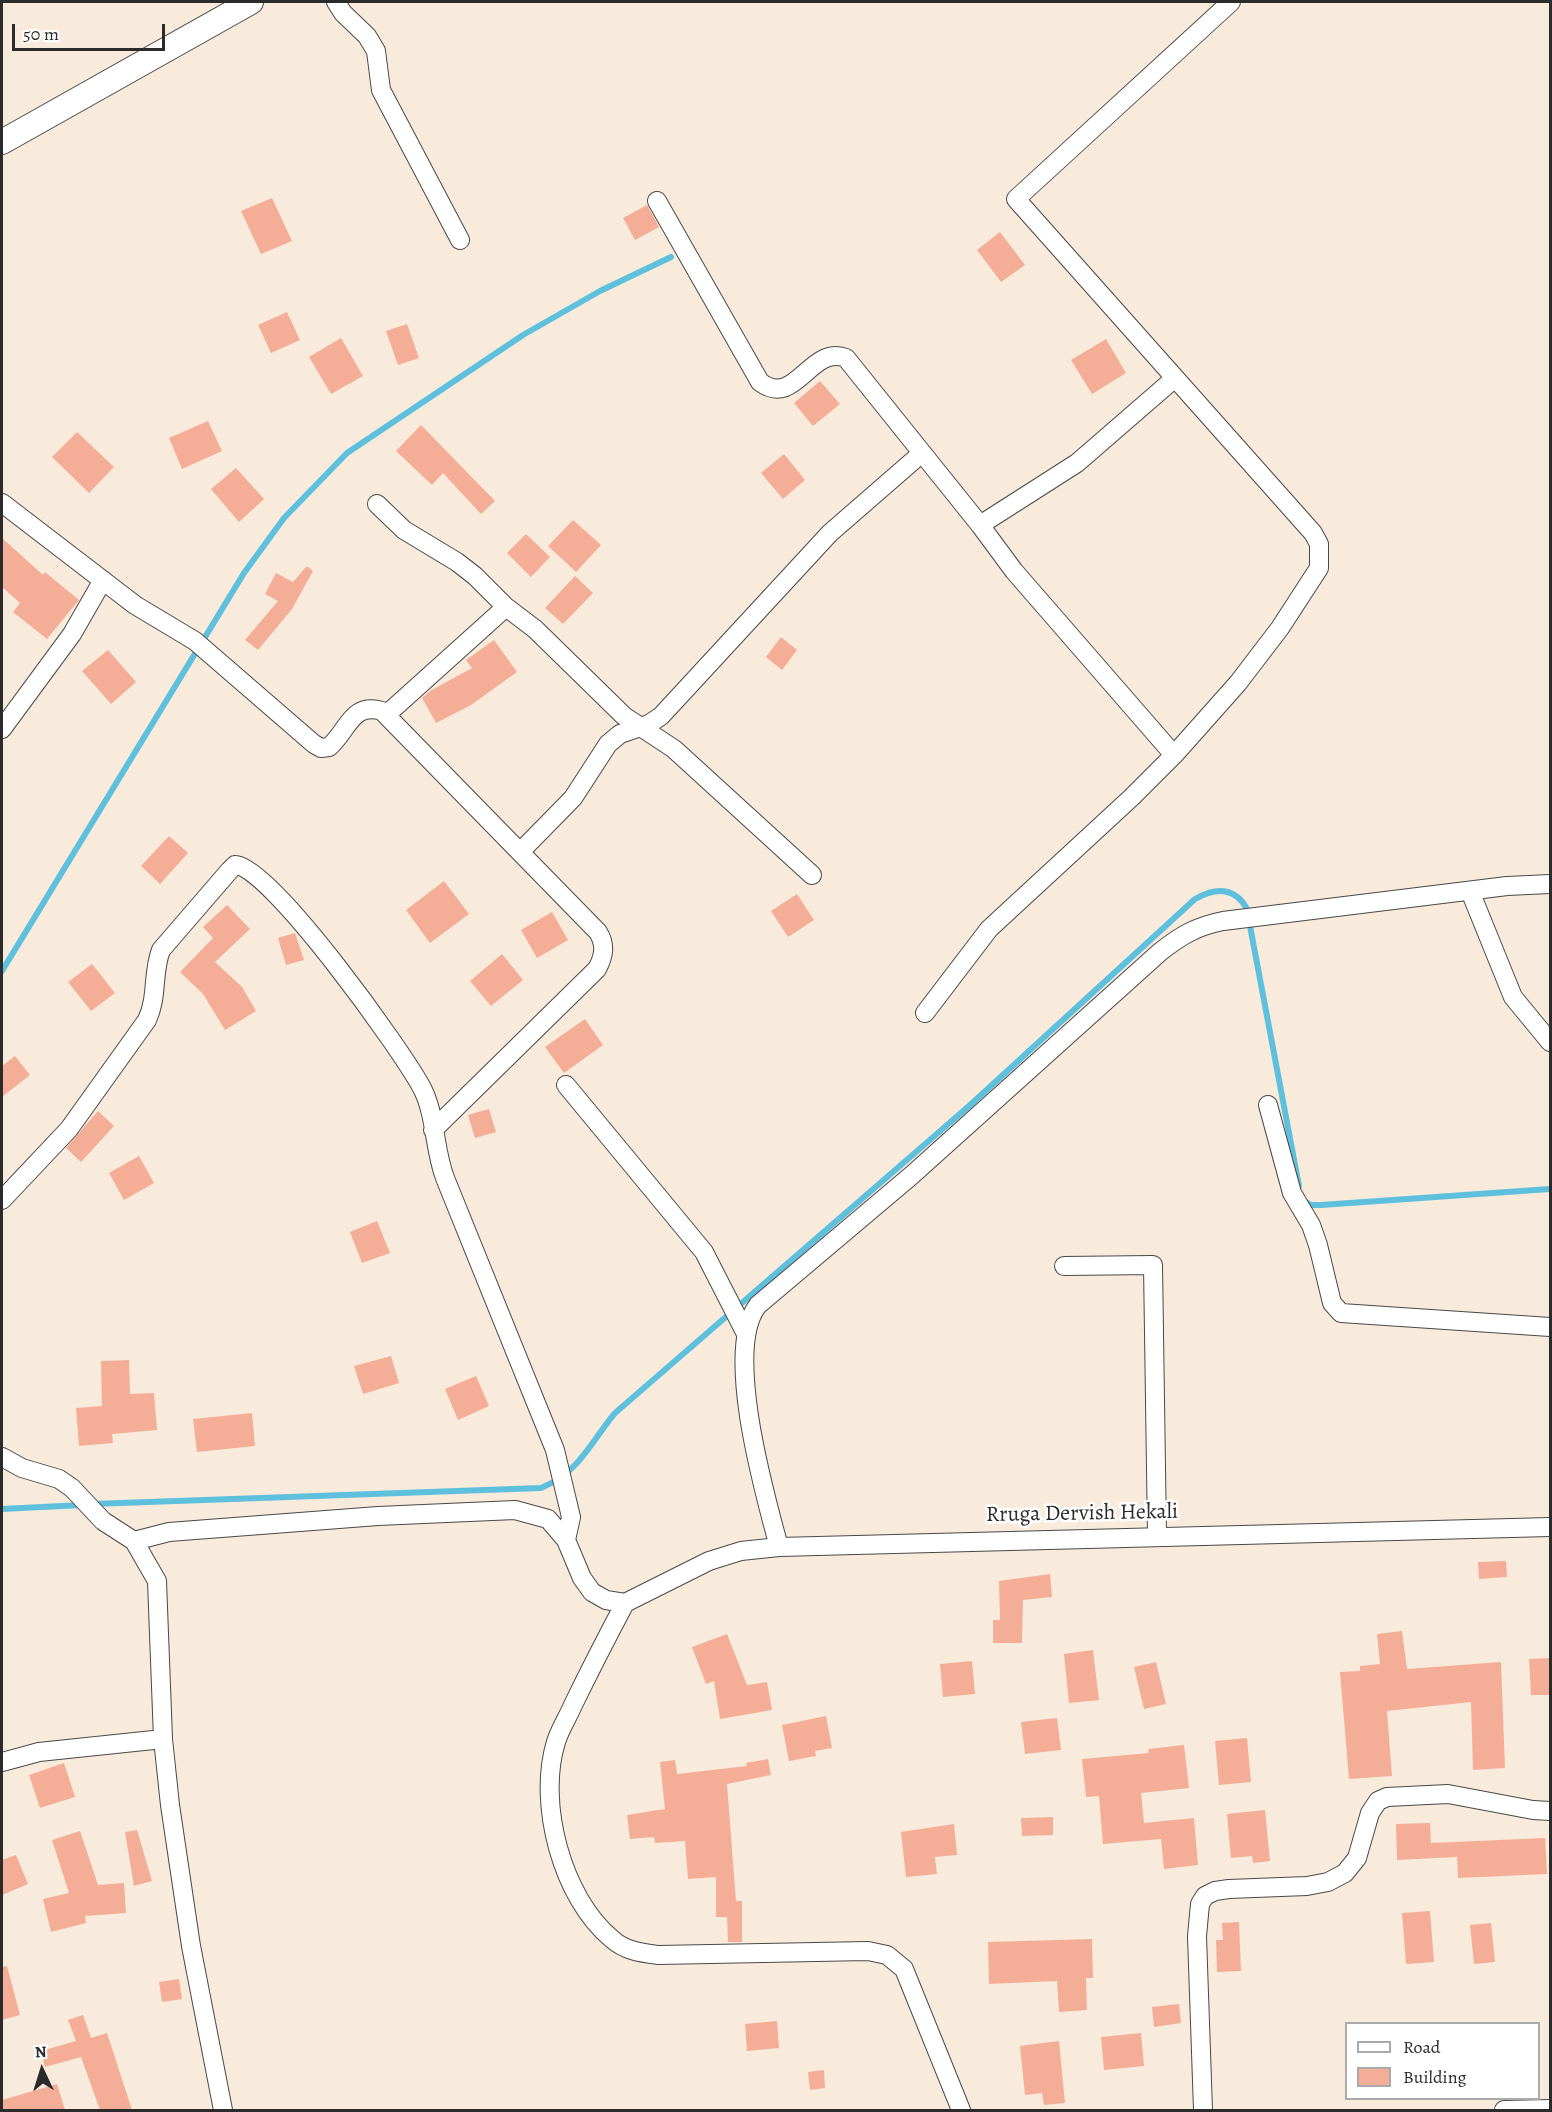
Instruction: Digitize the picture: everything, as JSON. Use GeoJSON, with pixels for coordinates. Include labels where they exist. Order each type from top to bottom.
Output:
{"type":"FeatureCollection","features":[{"type":"Feature","properties":{"kind":"main road"},"geometry":{"type":"LineString","coordinates":[[2,142],[251,2]]}},
{"type":"Feature","properties":{"kind":"street"},"geometry":{"type":"LineString","coordinates":[[336,2],[343,13],[367,36],[376,51],[381,90],[460,240]]}},
{"type":"Feature","properties":{"kind":"street"},"geometry":{"type":"LineString","coordinates":[[925,1013],[989,929],[1046,878],[1174,755],[1238,683],[1280,628],[1319,568],[1320,554],[1313,533],[1016,199],[1231,2]]}},
{"type":"Feature","properties":{"kind":"street"},"geometry":{"type":"LineString","coordinates":[[657,201],[760,382],[768,388],[782,389],[792,385],[819,361],[839,355],[846,358],[1057,623],[1174,755]]}},
{"type":"Feature","properties":{"kind":"street"},"geometry":{"type":"LineString","coordinates":[[980,525],[1077,463],[1175,378]]}},
{"type":"Feature","properties":{"kind":"street"},"geometry":{"type":"LineString","coordinates":[[521,850],[573,798],[608,744],[620,734],[640,728],[661,716],[830,533],[922,453]]}},
{"type":"Feature","properties":{"kind":"street"},"geometry":{"type":"LineString","coordinates":[[2,503],[135,605],[201,645],[272,709],[321,748],[328,747],[335,741],[356,713],[373,708],[386,715],[521,850],[598,932],[604,948],[603,959],[597,969],[433,1130]]}},
{"type":"Feature","properties":{"kind":"street"},"geometry":{"type":"LineString","coordinates":[[377,504],[404,531],[457,562],[475,576],[506,607],[535,629],[624,717],[674,749],[812,875]]}},
{"type":"Feature","properties":{"kind":"street"},"geometry":{"type":"LineString","coordinates":[[3,722],[72,634],[103,580]]}},
{"type":"Feature","properties":{"kind":"street"},"geometry":{"type":"LineString","coordinates":[[386,715],[506,607]]}},
{"type":"Feature","properties":{"kind":"street"},"geometry":{"type":"LineString","coordinates":[[2,1200],[69,1129],[147,1020],[155,1004],[157,962],[161,950],[235,865],[247,867],[296,917],[368,1005],[422,1087],[429,1103],[435,1147],[445,1178],[555,1450],[567,1491],[571,1517],[566,1540]]}},
{"type":"Feature","properties":{"kind":"street"},"geometry":{"type":"LineString","coordinates":[[741,1327],[758,1305],[912,1175],[1180,936],[1200,926],[1223,921],[1470,891],[1551,884]]}},
{"type":"Feature","properties":{"kind":"street"},"geometry":{"type":"LineString","coordinates":[[1470,891],[1513,997],[1551,1042]]}},
{"type":"Feature","properties":{"kind":"street"},"geometry":{"type":"LineString","coordinates":[[566,1085],[704,1252],[741,1327],[746,1398],[763,1489],[779,1547]]}},
{"type":"Feature","properties":{"kind":"street"},"geometry":{"type":"LineString","coordinates":[[1268,1106],[1292,1193],[1311,1225],[1330,1297],[1341,1313],[1551,1328]]}},
{"type":"Feature","properties":{"kind":"street"},"geometry":{"type":"LineString","coordinates":[[1064,1266],[1153,1265],[1157,1536]]}},
{"type":"Feature","properties":{"kind":"street"},"geometry":{"type":"LineString","coordinates":[[2,1457],[22,1468],[59,1479],[72,1488],[96,1514],[134,1540],[157,1581],[163,1739],[170,1805],[191,1946],[223,2110]]}},
{"type":"Feature","properties":{"kind":"street"},"geometry":{"type":"LineString","coordinates":[[134,1540],[169,1532],[378,1516],[515,1510],[548,1519],[566,1540],[582,1578],[592,1592],[606,1600],[625,1603],[556,1742],[549,1778],[558,1856],[572,1889],[596,1923],[612,1940],[635,1952],[658,1955],[847,1950],[887,1955],[904,1969],[961,2110]]}},
{"type":"Feature","properties":{"kind":"street","name":"Rruga Dervish Hekali"},"geometry":{"type":"LineString","coordinates":[[625,1603],[709,1561],[741,1551],[779,1547],[1551,1527]]}},
{"type":"Feature","properties":{"kind":"street"},"geometry":{"type":"LineString","coordinates":[[2,1762],[39,1752],[163,1739]]}},
{"type":"Feature","properties":{"kind":"street"},"geometry":{"type":"LineString","coordinates":[[1203,2110],[1197,1936],[1200,1904],[1205,1896],[1215,1891],[1229,1889],[1307,1886],[1328,1882],[1345,1873],[1357,1858],[1370,1813],[1378,1802],[1387,1797],[1448,1794],[1533,1810],[1551,1811]]}},
{"type":"Feature","properties":{"kind":"street"},"geometry":{"type":"LineString","coordinates":[[1504,2110],[1551,2109]]}},
{"type":"Feature","properties":{"kind":"building"},"geometry":{"type":"Polygon","coordinates":[[[272,198],[292,241],[261,254],[241,211],[272,198]]]}},
{"type":"Feature","properties":{"kind":"building"},"geometry":{"type":"Polygon","coordinates":[[[647,205],[659,227],[635,240],[623,218],[647,205]]]}},
{"type":"Feature","properties":{"kind":"building"},"geometry":{"type":"Polygon","coordinates":[[[1000,232],[1025,265],[1001,282],[977,250],[1000,232]]]}},
{"type":"Feature","properties":{"kind":"building"},"geometry":{"type":"Polygon","coordinates":[[[287,312],[300,340],[271,353],[258,325],[287,312]]]}},
{"type":"Feature","properties":{"kind":"building"},"geometry":{"type":"Polygon","coordinates":[[[407,324],[419,358],[398,365],[386,331],[407,324]]]}},
{"type":"Feature","properties":{"kind":"building"},"geometry":{"type":"Polygon","coordinates":[[[341,338],[363,376],[331,394],[309,357],[341,338]]]}},
{"type":"Feature","properties":{"kind":"building"},"geometry":{"type":"Polygon","coordinates":[[[1106,339],[1126,373],[1092,394],[1071,360],[1106,339]]]}},
{"type":"Feature","properties":{"kind":"building"},"geometry":{"type":"Polygon","coordinates":[[[820,381],[840,404],[813,426],[794,403],[820,381]]]}},
{"type":"Feature","properties":{"kind":"building"},"geometry":{"type":"Polygon","coordinates":[[[208,421],[222,451],[182,469],[169,438],[208,421]]]}},
{"type":"Feature","properties":{"kind":"building"},"geometry":{"type":"Polygon","coordinates":[[[421,425],[495,501],[481,514],[443,473],[432,485],[396,451],[421,425]]]}},
{"type":"Feature","properties":{"kind":"building"},"geometry":{"type":"Polygon","coordinates":[[[77,432],[114,467],[89,493],[52,457],[77,432]]]}},
{"type":"Feature","properties":{"kind":"building"},"geometry":{"type":"Polygon","coordinates":[[[784,454],[805,480],[783,499],[761,473],[784,454]]]}},
{"type":"Feature","properties":{"kind":"building"},"geometry":{"type":"Polygon","coordinates":[[[236,468],[264,499],[239,522],[211,489],[236,468]]]}},
{"type":"Feature","properties":{"kind":"building"},"geometry":{"type":"Polygon","coordinates":[[[573,520],[601,545],[576,572],[548,546],[573,520]]]}},
{"type":"Feature","properties":{"kind":"building"},"geometry":{"type":"Polygon","coordinates":[[[526,534],[550,557],[531,577],[507,553],[526,534]]]}},
{"type":"Feature","properties":{"kind":"building"},"geometry":{"type":"Polygon","coordinates":[[[2,538],[43,575],[45,572],[79,600],[47,639],[13,612],[20,603],[2,587],[2,538]]]}},
{"type":"Feature","properties":{"kind":"building"},"geometry":{"type":"Polygon","coordinates":[[[307,566],[313,571],[292,609],[258,650],[245,640],[278,601],[265,594],[276,573],[293,582],[307,566]]]}},
{"type":"Feature","properties":{"kind":"building"},"geometry":{"type":"Polygon","coordinates":[[[575,576],[593,593],[563,624],[545,608],[575,576]]]}},
{"type":"Feature","properties":{"kind":"building"},"geometry":{"type":"Polygon","coordinates":[[[781,637],[797,650],[782,670],[766,657],[781,637]]]}},
{"type":"Feature","properties":{"kind":"building"},"geometry":{"type":"Polygon","coordinates":[[[494,640],[517,672],[471,705],[436,723],[422,698],[430,691],[472,668],[466,660],[494,640]]]}},
{"type":"Feature","properties":{"kind":"building"},"geometry":{"type":"Polygon","coordinates":[[[108,650],[136,682],[111,704],[82,671],[108,650]]]}},
{"type":"Feature","properties":{"kind":"building"},"geometry":{"type":"Polygon","coordinates":[[[169,836],[188,853],[160,884],[141,866],[169,836]]]}},
{"type":"Feature","properties":{"kind":"building"},"geometry":{"type":"Polygon","coordinates":[[[444,881],[469,914],[430,943],[406,910],[444,881]]]}},
{"type":"Feature","properties":{"kind":"building"},"geometry":{"type":"Polygon","coordinates":[[[797,894],[814,920],[788,937],[771,911],[797,894]]]}},
{"type":"Feature","properties":{"kind":"building"},"geometry":{"type":"Polygon","coordinates":[[[227,905],[250,929],[215,962],[242,987],[256,1011],[225,1030],[203,994],[180,972],[213,938],[203,927],[227,905]]]}},
{"type":"Feature","properties":{"kind":"building"},"geometry":{"type":"Polygon","coordinates":[[[552,912],[568,940],[537,958],[521,930],[552,912]]]}},
{"type":"Feature","properties":{"kind":"building"},"geometry":{"type":"Polygon","coordinates":[[[295,933],[304,960],[286,965],[278,938],[295,933]]]}},
{"type":"Feature","properties":{"kind":"building"},"geometry":{"type":"Polygon","coordinates":[[[502,954],[523,980],[491,1006],[470,981],[502,954]]]}},
{"type":"Feature","properties":{"kind":"building"},"geometry":{"type":"Polygon","coordinates":[[[92,964],[115,993],[91,1011],[68,982],[92,964]]]}},
{"type":"Feature","properties":{"kind":"building"},"geometry":{"type":"Polygon","coordinates":[[[585,1019],[603,1045],[564,1073],[545,1047],[585,1019]]]}},
{"type":"Feature","properties":{"kind":"building"},"geometry":{"type":"Polygon","coordinates":[[[15,1056],[30,1075],[2,1097],[2,1066],[15,1056]]]}},
{"type":"Feature","properties":{"kind":"building"},"geometry":{"type":"Polygon","coordinates":[[[489,1109],[496,1132],[475,1138],[468,1115],[489,1109]]]}},
{"type":"Feature","properties":{"kind":"building"},"geometry":{"type":"Polygon","coordinates":[[[98,1111],[114,1126],[81,1162],[66,1148],[98,1111]]]}},
{"type":"Feature","properties":{"kind":"building"},"geometry":{"type":"Polygon","coordinates":[[[139,1156],[154,1183],[124,1200],[109,1173],[139,1156]]]}},
{"type":"Feature","properties":{"kind":"building"},"geometry":{"type":"Polygon","coordinates":[[[377,1221],[390,1253],[362,1263],[350,1232],[377,1221]]]}},
{"type":"Feature","properties":{"kind":"building"},"geometry":{"type":"Polygon","coordinates":[[[391,1356],[399,1383],[363,1394],[354,1366],[391,1356]]]}},
{"type":"Feature","properties":{"kind":"building"},"geometry":{"type":"Polygon","coordinates":[[[129,1360],[130,1394],[154,1393],[157,1430],[112,1434],[113,1443],[79,1446],[76,1408],[102,1406],[101,1361],[129,1360]]]}},
{"type":"Feature","properties":{"kind":"building"},"geometry":{"type":"Polygon","coordinates":[[[476,1376],[489,1406],[458,1420],[445,1389],[476,1376]]]}},
{"type":"Feature","properties":{"kind":"building"},"geometry":{"type":"Polygon","coordinates":[[[252,1413],[255,1446],[197,1452],[193,1419],[252,1413]]]}},
{"type":"Feature","properties":{"kind":"building"},"geometry":{"type":"Polygon","coordinates":[[[1506,1561],[1507,1577],[1479,1579],[1478,1562],[1506,1561]]]}},
{"type":"Feature","properties":{"kind":"building"},"geometry":{"type":"Polygon","coordinates":[[[1050,1574],[1052,1597],[1023,1600],[1022,1643],[993,1643],[993,1620],[1000,1620],[999,1581],[1050,1574]]]}},
{"type":"Feature","properties":{"kind":"building"},"geometry":{"type":"Polygon","coordinates":[[[1402,1631],[1407,1669],[1501,1662],[1505,1768],[1473,1770],[1471,1702],[1387,1711],[1392,1776],[1349,1779],[1340,1672],[1360,1671],[1360,1666],[1380,1664],[1377,1634],[1402,1631]]]}},
{"type":"Feature","properties":{"kind":"building"},"geometry":{"type":"Polygon","coordinates":[[[727,1634],[747,1685],[767,1682],[772,1710],[720,1719],[714,1681],[706,1684],[692,1647],[727,1634]]]}},
{"type":"Feature","properties":{"kind":"building"},"geometry":{"type":"Polygon","coordinates":[[[1093,1650],[1099,1700],[1069,1703],[1064,1654],[1093,1650]]]}},
{"type":"Feature","properties":{"kind":"building"},"geometry":{"type":"Polygon","coordinates":[[[1551,1658],[1551,1695],[1531,1695],[1529,1659],[1551,1658]]]}},
{"type":"Feature","properties":{"kind":"building"},"geometry":{"type":"Polygon","coordinates":[[[972,1661],[975,1694],[943,1697],[940,1664],[972,1661]]]}},
{"type":"Feature","properties":{"kind":"building"},"geometry":{"type":"Polygon","coordinates":[[[1156,1662],[1166,1704],[1144,1709],[1134,1667],[1156,1662]]]}},
{"type":"Feature","properties":{"kind":"building"},"geometry":{"type":"Polygon","coordinates":[[[826,1716],[832,1748],[815,1751],[816,1756],[789,1761],[782,1725],[826,1716]]]}},
{"type":"Feature","properties":{"kind":"building"},"geometry":{"type":"Polygon","coordinates":[[[1057,1718],[1061,1750],[1025,1754],[1021,1722],[1057,1718]]]}},
{"type":"Feature","properties":{"kind":"building"},"geometry":{"type":"Polygon","coordinates":[[[1247,1738],[1251,1782],[1219,1785],[1215,1741],[1247,1738]]]}},
{"type":"Feature","properties":{"kind":"building"},"geometry":{"type":"Polygon","coordinates":[[[1184,1745],[1189,1788],[1141,1793],[1144,1823],[1194,1818],[1198,1865],[1164,1869],[1161,1839],[1103,1844],[1099,1796],[1086,1797],[1082,1759],[1149,1753],[1148,1749],[1184,1745]]]}},
{"type":"Feature","properties":{"kind":"building"},"geometry":{"type":"Polygon","coordinates":[[[768,1759],[771,1775],[727,1784],[736,1901],[742,1901],[742,1942],[728,1942],[727,1917],[716,1917],[716,1877],[688,1879],[685,1841],[655,1843],[654,1837],[630,1839],[627,1815],[665,1809],[660,1762],[675,1760],[677,1774],[747,1766],[746,1763],[768,1759]]]}},
{"type":"Feature","properties":{"kind":"building"},"geometry":{"type":"Polygon","coordinates":[[[64,1763],[75,1797],[40,1808],[29,1775],[64,1763]]]}},
{"type":"Feature","properties":{"kind":"building"},"geometry":{"type":"Polygon","coordinates":[[[1265,1810],[1270,1861],[1253,1863],[1252,1856],[1231,1858],[1227,1814],[1265,1810]]]}},
{"type":"Feature","properties":{"kind":"building"},"geometry":{"type":"Polygon","coordinates":[[[1053,1817],[1053,1835],[1022,1836],[1021,1818],[1053,1817]]]}},
{"type":"Feature","properties":{"kind":"building"},"geometry":{"type":"Polygon","coordinates":[[[1430,1823],[1431,1843],[1545,1838],[1547,1874],[1458,1878],[1457,1857],[1397,1860],[1396,1824],[1430,1823]]]}},
{"type":"Feature","properties":{"kind":"building"},"geometry":{"type":"Polygon","coordinates":[[[954,1824],[957,1855],[935,1857],[937,1874],[906,1877],[901,1832],[954,1824]]]}},
{"type":"Feature","properties":{"kind":"building"},"geometry":{"type":"Polygon","coordinates":[[[137,1830],[152,1881],[134,1886],[125,1832],[137,1830]]]}},
{"type":"Feature","properties":{"kind":"building"},"geometry":{"type":"Polygon","coordinates":[[[80,1831],[98,1885],[124,1883],[126,1913],[85,1916],[86,1923],[51,1932],[43,1899],[69,1893],[52,1840],[80,1831]]]}},
{"type":"Feature","properties":{"kind":"building"},"geometry":{"type":"Polygon","coordinates":[[[16,1855],[28,1884],[2,1895],[2,1860],[16,1855]]]}},
{"type":"Feature","properties":{"kind":"building"},"geometry":{"type":"Polygon","coordinates":[[[1430,1911],[1434,1962],[1406,1964],[1402,1913],[1430,1911]]]}},
{"type":"Feature","properties":{"kind":"building"},"geometry":{"type":"Polygon","coordinates":[[[1239,1922],[1241,1971],[1217,1972],[1216,1940],[1223,1940],[1222,1923],[1239,1922]]]}},
{"type":"Feature","properties":{"kind":"building"},"geometry":{"type":"Polygon","coordinates":[[[1491,1923],[1495,1962],[1474,1964],[1470,1925],[1491,1923]]]}},
{"type":"Feature","properties":{"kind":"building"},"geometry":{"type":"Polygon","coordinates":[[[1092,1939],[1093,1978],[1086,1978],[1087,2010],[1059,2012],[1057,1981],[989,1984],[988,1942],[1092,1939]]]}},
{"type":"Feature","properties":{"kind":"building"},"geometry":{"type":"Polygon","coordinates":[[[7,1966],[20,2015],[2,2020],[2,1967],[7,1966]]]}},
{"type":"Feature","properties":{"kind":"building"},"geometry":{"type":"Polygon","coordinates":[[[179,1979],[182,1999],[162,2002],[159,1982],[179,1979]]]}},
{"type":"Feature","properties":{"kind":"building"},"geometry":{"type":"Polygon","coordinates":[[[1179,2004],[1181,2023],[1154,2027],[1152,2007],[1179,2004]]]}},
{"type":"Feature","properties":{"kind":"building"},"geometry":{"type":"Polygon","coordinates":[[[83,2015],[91,2038],[107,2033],[132,2110],[100,2110],[81,2057],[45,2067],[41,2051],[76,2041],[68,2020],[83,2015]]]}},
{"type":"Feature","properties":{"kind":"building"},"geometry":{"type":"Polygon","coordinates":[[[777,2021],[779,2048],[747,2051],[745,2024],[777,2021]]]}},
{"type":"Feature","properties":{"kind":"building"},"geometry":{"type":"Polygon","coordinates":[[[1141,2033],[1144,2066],[1104,2070],[1101,2037],[1141,2033]]]}},
{"type":"Feature","properties":{"kind":"building"},"geometry":{"type":"Polygon","coordinates":[[[1059,2041],[1065,2103],[1044,2105],[1042,2093],[1025,2095],[1020,2046],[1059,2041]]]}},
{"type":"Feature","properties":{"kind":"building"},"geometry":{"type":"Polygon","coordinates":[[[824,2070],[825,2088],[810,2090],[808,2072],[824,2070]]]}},
{"type":"Feature","properties":{"kind":"building"},"geometry":{"type":"Polygon","coordinates":[[[57,2084],[65,2110],[2,2110],[2,2100],[57,2084]]]}},
{"type":"Feature","properties":{"kind":"waterway"},"geometry":{"type":"LineString","coordinates":[[2,971],[244,573],[284,518],[347,453],[523,335],[600,291],[671,257]]}},
{"type":"Feature","properties":{"kind":"waterway"},"geometry":{"type":"LineString","coordinates":[[92,1504],[541,1488],[566,1474],[583,1456],[615,1413],[969,1106],[1195,899],[1210,892],[1224,891],[1237,896],[1247,909]]}},
{"type":"Feature","properties":{"kind":"waterway"},"geometry":{"type":"LineString","coordinates":[[1250,926],[1299,1186]]}},
{"type":"Feature","properties":{"kind":"waterway"},"geometry":{"type":"LineString","coordinates":[[1304,1201],[1311,1205],[1321,1205],[1550,1189]]}},
{"type":"Feature","properties":{"kind":"waterway"},"geometry":{"type":"LineString","coordinates":[[2,1509],[82,1505]]}}]}
